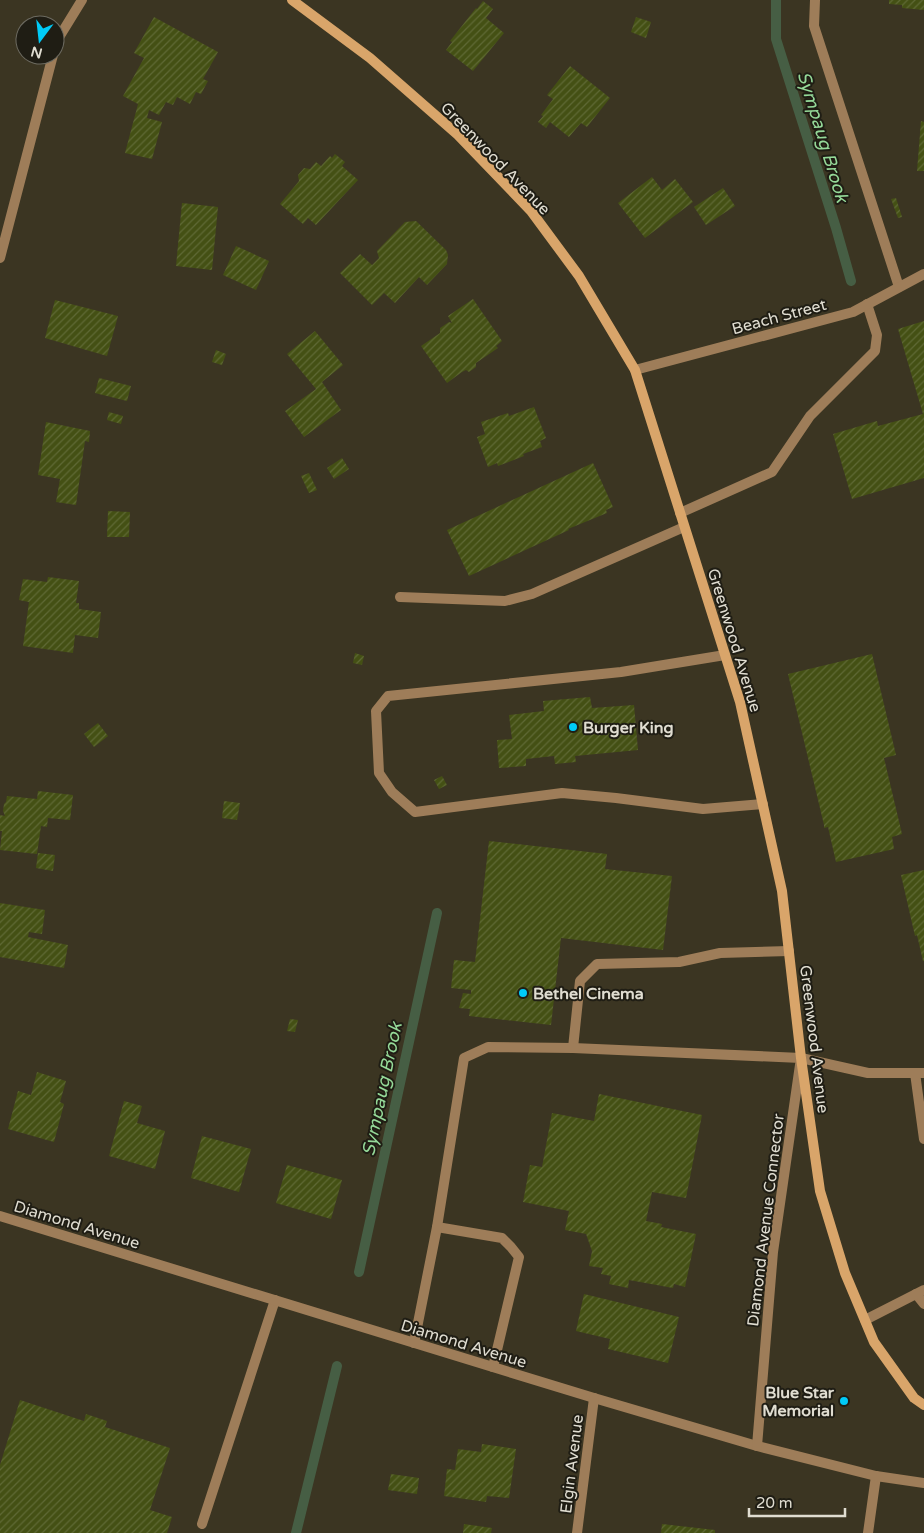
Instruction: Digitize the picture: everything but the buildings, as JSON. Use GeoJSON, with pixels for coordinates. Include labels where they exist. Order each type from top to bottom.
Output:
{"type":"FeatureCollection","features":[{"type":"Feature","properties":{"kind":"main road","name":"Greenwood Avenue"},"geometry":{"type":"LineString","coordinates":[[292,0],[370,58],[458,136],[531,211],[579,276],[635,370],[740,702],[782,891],[801,1058],[820,1191],[845,1273],[874,1342],[914,1398],[924,1405]]}},
{"type":"Feature","properties":{"kind":"street"},"geometry":{"type":"LineString","coordinates":[[65,28],[82,0]]}},
{"type":"Feature","properties":{"kind":"street"},"geometry":{"type":"LineString","coordinates":[[815,0],[814,26],[899,287]]}},
{"type":"Feature","properties":{"kind":"street"},"geometry":{"type":"LineString","coordinates":[[0,258],[51,65]]}},
{"type":"Feature","properties":{"kind":"street","name":"Beach Street"},"geometry":{"type":"LineString","coordinates":[[635,370],[852,312],[924,274]]}},
{"type":"Feature","properties":{"kind":"street"},"geometry":{"type":"LineString","coordinates":[[680,513],[772,472],[810,416],[875,351],[877,335],[867,304]]}},
{"type":"Feature","properties":{"kind":"street"},"geometry":{"type":"LineString","coordinates":[[400,597],[505,601],[532,594],[684,527]]}},
{"type":"Feature","properties":{"kind":"street"},"geometry":{"type":"LineString","coordinates":[[725,655],[621,672],[388,696],[376,711],[379,773],[392,792],[415,812],[562,793],[703,809],[762,804]]}},
{"type":"Feature","properties":{"kind":"street"},"geometry":{"type":"LineString","coordinates":[[573,1048],[580,981],[597,964],[680,962],[720,952],[789,951]]}},
{"type":"Feature","properties":{"kind":"street"},"geometry":{"type":"LineString","coordinates":[[414,1343],[437,1227],[464,1058],[488,1047],[573,1048],[801,1058],[868,1072],[919,1073],[924,1139]]}},
{"type":"Feature","properties":{"kind":"street","name":"Diamond Avenue Connector"},"geometry":{"type":"LineString","coordinates":[[758,1446],[773,1252],[801,1058]]}},
{"type":"Feature","properties":{"kind":"street","name":"Diamond Avenue"},"geometry":{"type":"LineString","coordinates":[[0,1216],[594,1398],[758,1446],[876,1476],[924,1483]]}},
{"type":"Feature","properties":{"kind":"street"},"geometry":{"type":"LineString","coordinates":[[437,1227],[502,1238],[519,1257],[493,1367]]}},
{"type":"Feature","properties":{"kind":"street"},"geometry":{"type":"LineString","coordinates":[[865,1320],[920,1292],[924,1304]]}},
{"type":"Feature","properties":{"kind":"street"},"geometry":{"type":"LineString","coordinates":[[202,1524],[275,1300]]}},
{"type":"Feature","properties":{"kind":"street","name":"Elgin Avenue"},"geometry":{"type":"LineString","coordinates":[[577,1533],[594,1398]]}},
{"type":"Feature","properties":{"kind":"street"},"geometry":{"type":"LineString","coordinates":[[868,1533],[876,1476]]}},
{"type":"Feature","properties":{"kind":"waterway","name":"Sympaug Brook"},"geometry":{"type":"LineString","coordinates":[[776,0],[776,39],[851,281]]}},
{"type":"Feature","properties":{"kind":"waterway","name":"Sympaug Brook"},"geometry":{"type":"LineString","coordinates":[[359,1272],[437,913]]}},
{"type":"Feature","properties":{"kind":"waterway","name":"Sympaug Brook"},"geometry":{"type":"LineString","coordinates":[[296,1533],[337,1366]]}},
{"type":"Feature","properties":{"kind":"place","name":"Burger King"},"geometry":{"type":"Point","coordinates":[573,727]}},
{"type":"Feature","properties":{"kind":"place","name":"Bethel Cinema"},"geometry":{"type":"Point","coordinates":[523,993]}},
{"type":"Feature","properties":{"kind":"place","name":"Blue Star Memorial"},"geometry":{"type":"Point","coordinates":[844,1401]}}]}
